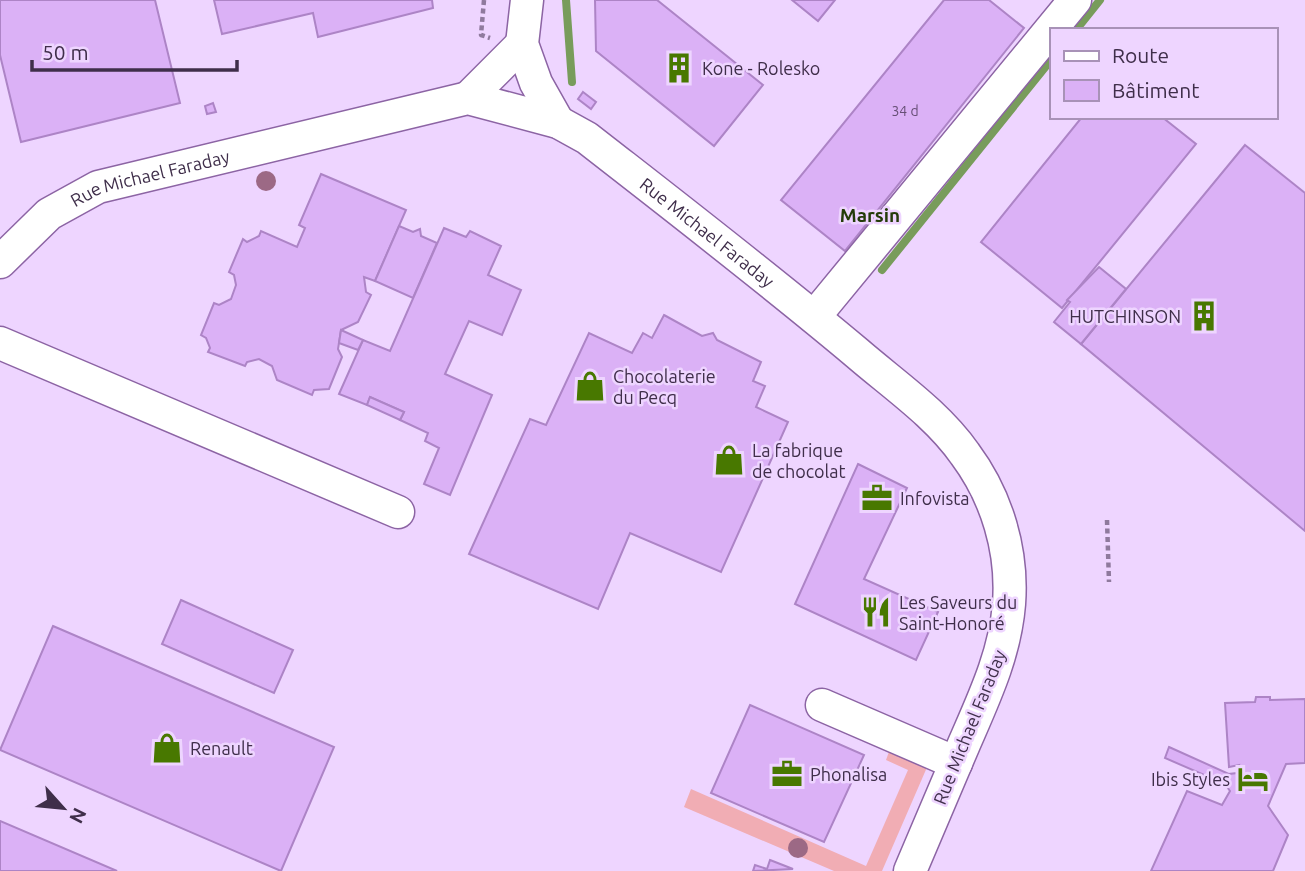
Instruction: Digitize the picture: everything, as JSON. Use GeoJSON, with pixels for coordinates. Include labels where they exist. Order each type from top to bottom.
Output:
{"type":"FeatureCollection","features":[{"type":"Feature","properties":{"kind":"street"},"geometry":{"type":"LineString","coordinates":[[468,98],[510,42],[527,0]]}},
{"type":"Feature","properties":{"kind":"street"},"geometry":{"type":"LineString","coordinates":[[1052,28],[1075,0]]}},
{"type":"Feature","properties":{"kind":"street"},"geometry":{"type":"LineString","coordinates":[[814,317],[1050,30]]}},
{"type":"Feature","properties":{"kind":"street"},"geometry":{"type":"LineString","coordinates":[[510,42],[558,122]]}},
{"type":"Feature","properties":{"kind":"street","name":"Rue Michael Faraday"},"geometry":{"type":"LineString","coordinates":[[0,262],[48,214],[84,193],[114,181],[468,98],[558,122],[587,138],[814,317],[951,436],[986,487],[999,520],[1010,571],[1009,605],[1002,646],[956,763],[909,871]]}},
{"type":"Feature","properties":{"kind":"street"},"geometry":{"type":"LineString","coordinates":[[0,343],[398,512]]}},
{"type":"Feature","properties":{"kind":"street"},"geometry":{"type":"LineString","coordinates":[[822,705],[956,763]]}},
{"type":"Feature","properties":{"kind":"path"},"geometry":{"type":"LineString","coordinates":[[484,0],[481,35],[510,42]]}},
{"type":"Feature","properties":{"kind":"path"},"geometry":{"type":"LineString","coordinates":[[1107,520],[1109,582]]}},
{"type":"Feature","properties":{"kind":"shaded area"},"geometry":{"type":"Polygon","coordinates":[[[890,749],[928,765],[882,871],[834,871],[684,807],[691,789],[866,866],[908,770],[886,760],[890,749]]]}},
{"type":"Feature","properties":{"kind":"building"},"geometry":{"type":"Polygon","coordinates":[[[0,0],[155,0],[180,103],[21,142],[0,55],[0,0]]]}},
{"type":"Feature","properties":{"kind":"building"},"geometry":{"type":"Polygon","coordinates":[[[214,0],[432,0],[433,8],[318,37],[313,13],[222,34],[214,0]]]}},
{"type":"Feature","properties":{"kind":"building","name":"Kone - Rolesko"},"geometry":{"type":"Polygon","coordinates":[[[595,0],[657,0],[763,85],[714,146],[596,51],[595,0]]]}},
{"type":"Feature","properties":{"kind":"building"},"geometry":{"type":"Polygon","coordinates":[[[792,0],[835,0],[818,21],[792,0]]]}},
{"type":"Feature","properties":{"kind":"building"},"geometry":{"type":"Polygon","coordinates":[[[944,0],[989,0],[1024,28],[845,251],[781,200],[944,0]]]}},
{"type":"Feature","properties":{"kind":"building"},"geometry":{"type":"Polygon","coordinates":[[[583,92],[596,102],[591,109],[578,99],[583,92]]]}},
{"type":"Feature","properties":{"kind":"building"},"geometry":{"type":"Polygon","coordinates":[[[213,103],[216,112],[207,114],[205,106],[213,103]]]}},
{"type":"Feature","properties":{"kind":"building"},"geometry":{"type":"Polygon","coordinates":[[[1080,119],[1165,119],[1196,144],[1062,308],[981,242],[1080,119]]]}},
{"type":"Feature","properties":{"kind":"building","name":"HUTCHINSON"},"geometry":{"type":"Polygon","coordinates":[[[1245,145],[1305,193],[1305,531],[1081,344],[1245,145]]]}},
{"type":"Feature","properties":{"kind":"building"},"geometry":{"type":"Polygon","coordinates":[[[321,174],[406,210],[375,281],[364,277],[366,292],[371,295],[358,322],[341,330],[338,349],[342,357],[329,389],[314,390],[312,395],[277,380],[272,366],[259,359],[247,362],[245,366],[208,352],[210,348],[206,338],[201,335],[214,303],[219,305],[231,299],[236,285],[234,275],[229,272],[243,239],[247,242],[259,236],[261,231],[297,247],[305,228],[299,225],[321,174]]]}},
{"type":"Feature","properties":{"kind":"building"},"geometry":{"type":"Polygon","coordinates":[[[399,226],[413,232],[420,229],[421,236],[437,243],[413,298],[375,281],[399,226]]]}},
{"type":"Feature","properties":{"kind":"building"},"geometry":{"type":"Polygon","coordinates":[[[444,228],[466,237],[470,231],[501,246],[488,275],[521,290],[502,335],[469,321],[445,374],[492,395],[450,495],[424,484],[439,448],[425,441],[428,433],[400,420],[404,412],[370,397],[367,405],[339,394],[363,340],[390,351],[444,228]]]}},
{"type":"Feature","properties":{"kind":"building"},"geometry":{"type":"Polygon","coordinates":[[[1099,267],[1126,289],[1081,344],[1054,322],[1070,302],[1067,300],[1099,267]]]}},
{"type":"Feature","properties":{"kind":"building"},"geometry":{"type":"Polygon","coordinates":[[[664,315],[702,336],[713,333],[717,340],[761,362],[753,381],[765,386],[756,407],[788,422],[721,572],[630,533],[598,609],[469,554],[530,419],[546,425],[589,333],[632,353],[643,333],[652,338],[664,315]]]}},
{"type":"Feature","properties":{"kind":"building"},"geometry":{"type":"Polygon","coordinates":[[[341,330],[363,340],[358,350],[339,343],[341,330]]]}},
{"type":"Feature","properties":{"kind":"building"},"geometry":{"type":"Polygon","coordinates":[[[370,397],[404,412],[400,420],[367,405],[370,397]]]}},
{"type":"Feature","properties":{"kind":"building"},"geometry":{"type":"Polygon","coordinates":[[[858,464],[907,488],[864,579],[938,612],[916,660],[795,604],[858,464]]]}},
{"type":"Feature","properties":{"kind":"building"},"geometry":{"type":"Polygon","coordinates":[[[181,600],[293,650],[274,693],[162,644],[181,600]]]}},
{"type":"Feature","properties":{"kind":"building","name":"Renault"},"geometry":{"type":"Polygon","coordinates":[[[53,626],[334,747],[281,871],[0,750],[53,626]]]}},
{"type":"Feature","properties":{"kind":"building","name":"Ibis Styles"},"geometry":{"type":"Polygon","coordinates":[[[1256,697],[1270,697],[1270,700],[1305,699],[1305,763],[1286,764],[1268,806],[1288,835],[1273,871],[1151,871],[1187,791],[1222,805],[1230,791],[1225,784],[1229,774],[1237,773],[1239,765],[1229,767],[1225,703],[1255,702],[1256,697]]]}},
{"type":"Feature","properties":{"kind":"building","name":"Phonalisa"},"geometry":{"type":"Polygon","coordinates":[[[750,705],[864,755],[824,842],[711,793],[750,705]]]}},
{"type":"Feature","properties":{"kind":"building"},"geometry":{"type":"Polygon","coordinates":[[[1169,747],[1229,774],[1225,784],[1165,758],[1169,747]]]}},
{"type":"Feature","properties":{"kind":"building"},"geometry":{"type":"Polygon","coordinates":[[[0,821],[117,871],[0,871],[0,821]]]}},
{"type":"Feature","properties":{"kind":"building"},"geometry":{"type":"Polygon","coordinates":[[[770,860],[793,869],[753,871],[755,865],[767,869],[770,860]]]}},
{"type":"Feature","properties":{"kind":"waterway"},"geometry":{"type":"LineString","coordinates":[[566,0],[572,82]]}},
{"type":"Feature","properties":{"kind":"waterway"},"geometry":{"type":"LineString","coordinates":[[1078,28],[1100,0]]}},
{"type":"Feature","properties":{"kind":"waterway"},"geometry":{"type":"LineString","coordinates":[[882,270],[1050,61]]}},
{"type":"Feature","properties":{"kind":"place","name":"Kone - Rolesko"},"geometry":{"type":"Point","coordinates":[679,68]}},
{"type":"Feature","properties":{"kind":"place","name":"HUTCHINSON"},"geometry":{"type":"Point","coordinates":[1204,316]}},
{"type":"Feature","properties":{"kind":"place","name":"Chocolaterie du Pecq"},"geometry":{"type":"Point","coordinates":[590,386]}},
{"type":"Feature","properties":{"kind":"place","name":"La fabrique de chocolat"},"geometry":{"type":"Point","coordinates":[729,460]}},
{"type":"Feature","properties":{"kind":"place","name":"Infovista"},"geometry":{"type":"Point","coordinates":[877,498]}},
{"type":"Feature","properties":{"kind":"place","name":"Les Saveurs du Saint-Honoré"},"geometry":{"type":"Point","coordinates":[876,612]}},
{"type":"Feature","properties":{"kind":"place","name":"Renault"},"geometry":{"type":"Point","coordinates":[167,748]}},
{"type":"Feature","properties":{"kind":"place","name":"Phonalisa"},"geometry":{"type":"Point","coordinates":[787,774]}},
{"type":"Feature","properties":{"kind":"place","name":"Ibis Styles"},"geometry":{"type":"Point","coordinates":[1253,779]}},
{"type":"Feature","properties":{"kind":"district","name":"Marsin"},"geometry":{"type":"Point","coordinates":[870,215]}}]}
